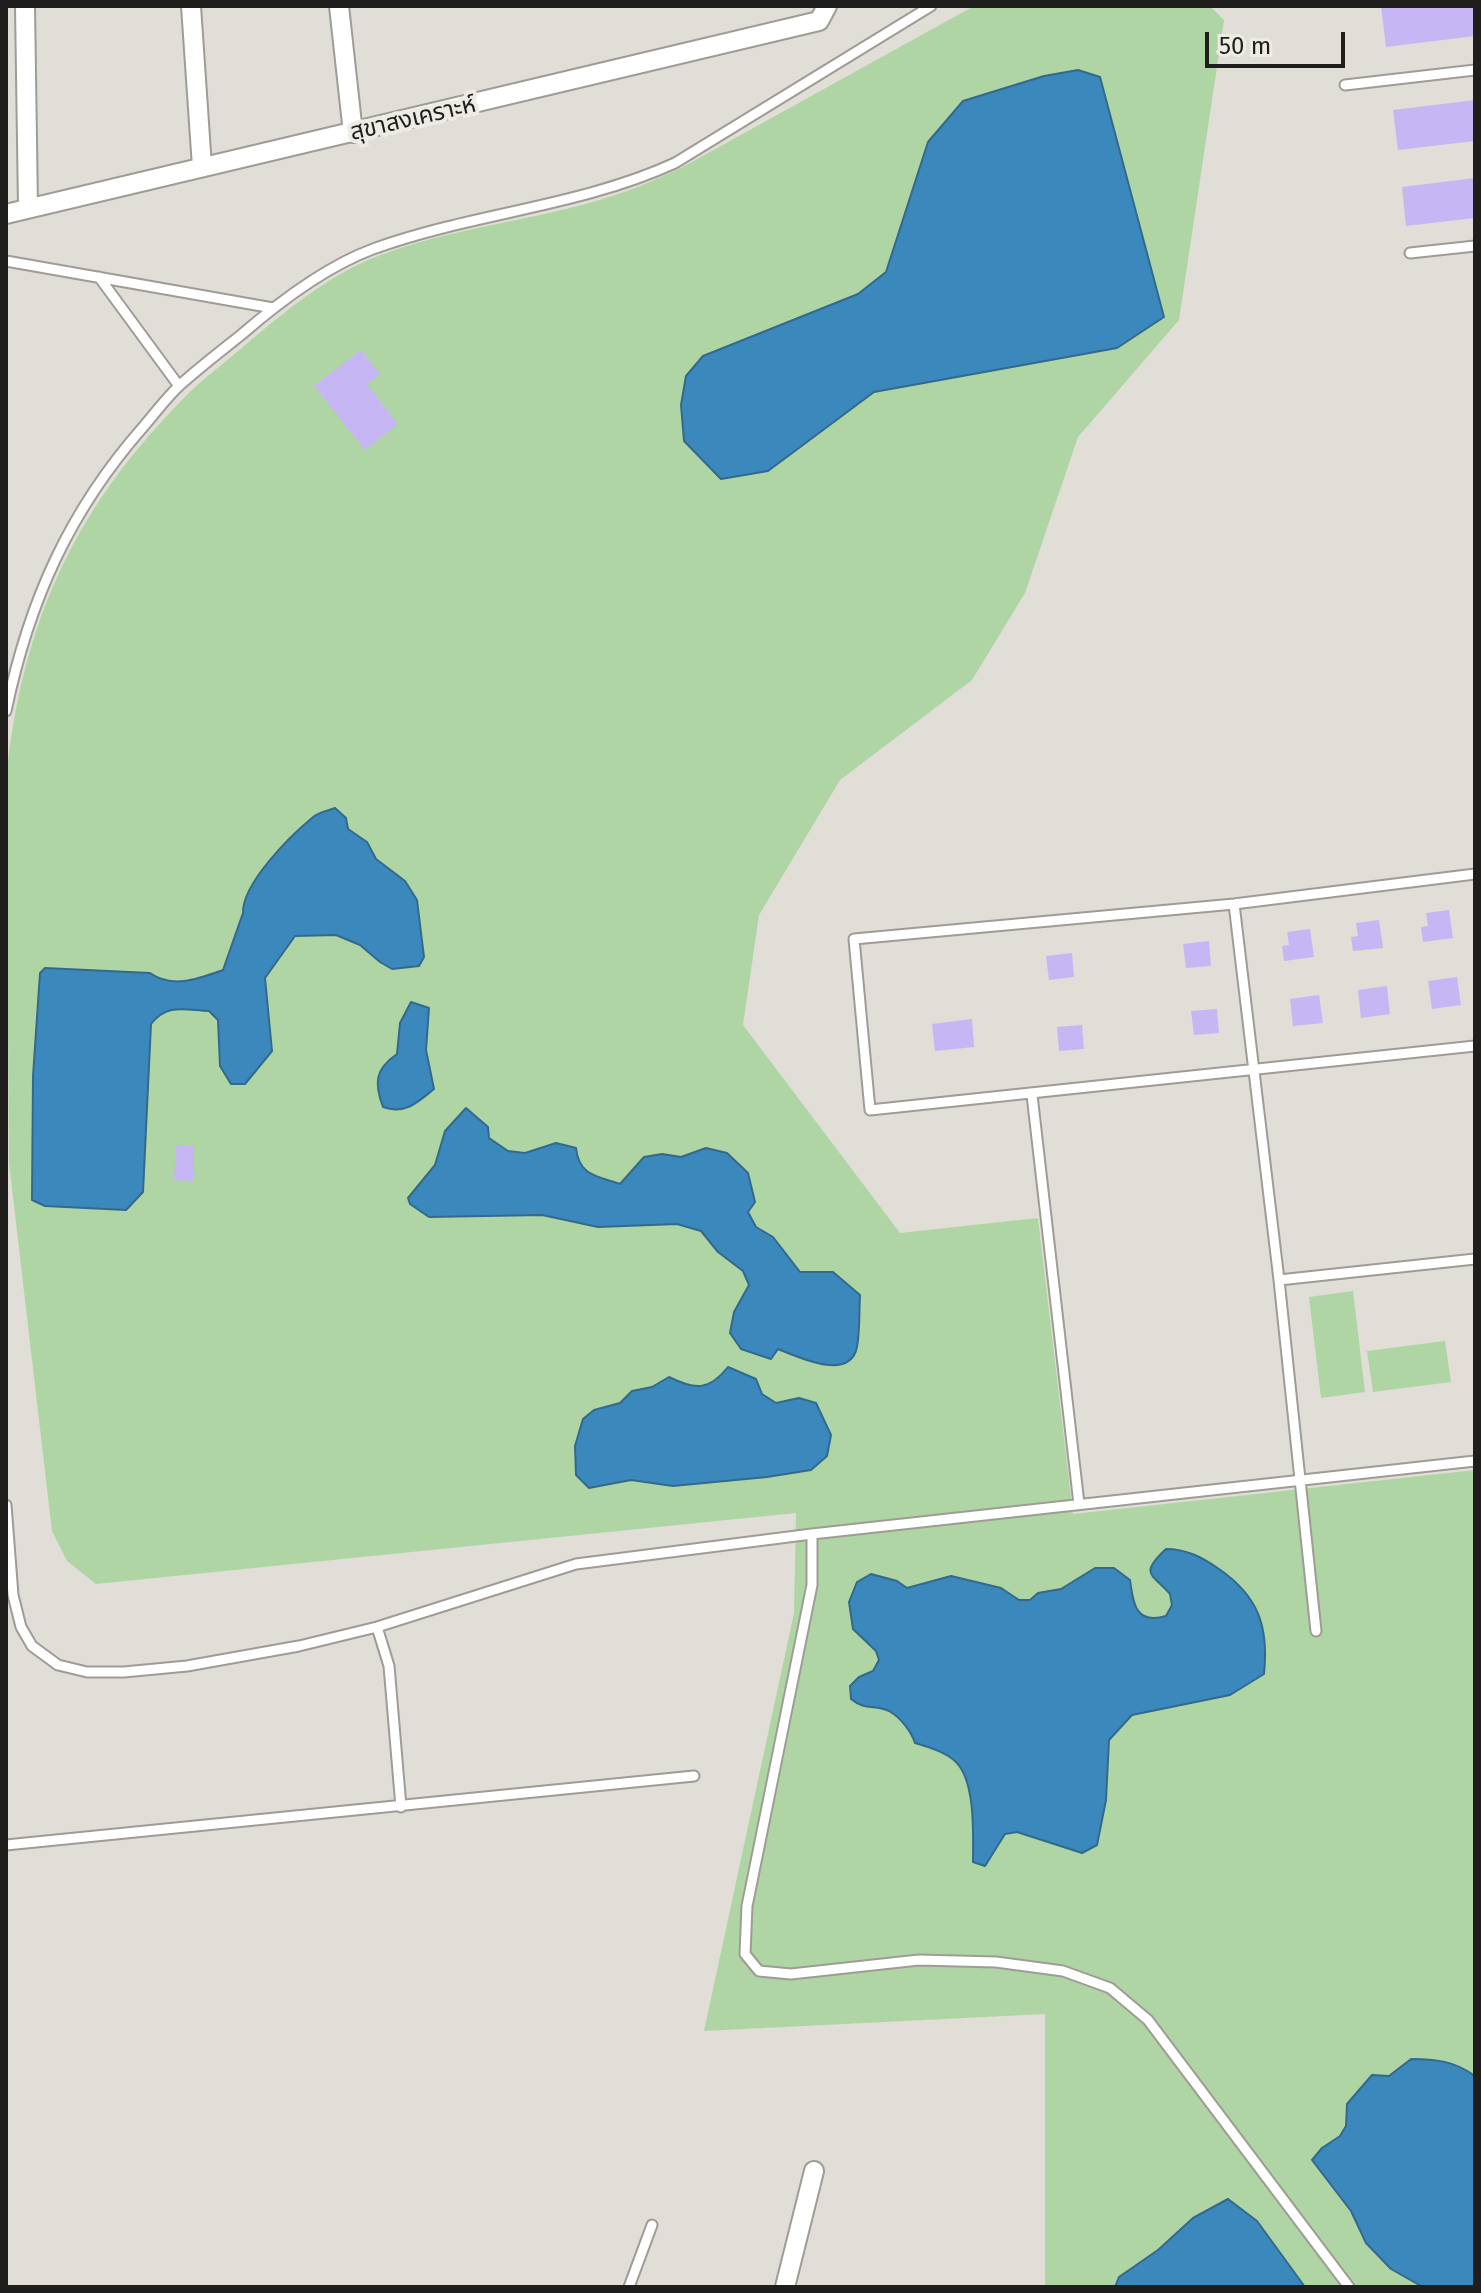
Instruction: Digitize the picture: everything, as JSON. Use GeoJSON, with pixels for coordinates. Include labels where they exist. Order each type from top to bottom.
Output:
{"type":"FeatureCollection","features":[{"type":"Feature","properties":{"kind":"street"},"geometry":{"type":"LineString","coordinates":[[25,6],[28,208]]}},
{"type":"Feature","properties":{"kind":"street"},"geometry":{"type":"LineString","coordinates":[[191,6],[202,167]]}},
{"type":"Feature","properties":{"kind":"street"},"geometry":{"type":"LineString","coordinates":[[339,6],[353,133]]}},
{"type":"Feature","properties":{"kind":"street","name":"สุขาสงเคราะห์"},"geometry":{"type":"LineString","coordinates":[[6,214],[353,133],[823,14]]}},
{"type":"Feature","properties":{"kind":"street"},"geometry":{"type":"LineString","coordinates":[[785,2287],[814,2171]]}},
{"type":"Feature","properties":{"kind":"lane"},"geometry":{"type":"LineString","coordinates":[[6,711],[30,616],[51,564],[78,513],[117,459],[179,386],[273,308],[370,250],[466,222],[591,195],[635,182],[662,169],[931,6]]}},
{"type":"Feature","properties":{"kind":"lane"},"geometry":{"type":"LineString","coordinates":[[1345,85],[1475,70]]}},
{"type":"Feature","properties":{"kind":"lane"},"geometry":{"type":"LineString","coordinates":[[1410,253],[1475,246]]}},
{"type":"Feature","properties":{"kind":"lane"},"geometry":{"type":"LineString","coordinates":[[6,261],[273,308]]}},
{"type":"Feature","properties":{"kind":"lane"},"geometry":{"type":"LineString","coordinates":[[99,277],[179,386]]}},
{"type":"Feature","properties":{"kind":"lane"},"geometry":{"type":"LineString","coordinates":[[1475,874],[1234,904],[854,939],[870,1110],[1475,1046]]}},
{"type":"Feature","properties":{"kind":"lane"},"geometry":{"type":"LineString","coordinates":[[1234,904],[1279,1280],[1316,1631]]}},
{"type":"Feature","properties":{"kind":"lane"},"geometry":{"type":"LineString","coordinates":[[1032,1095],[1079,1504]]}},
{"type":"Feature","properties":{"kind":"lane"},"geometry":{"type":"LineString","coordinates":[[1279,1280],[1475,1259]]}},
{"type":"Feature","properties":{"kind":"lane"},"geometry":{"type":"LineString","coordinates":[[6,1505],[13,1595],[21,1627],[32,1646],[58,1665],[87,1672],[187,1666],[299,1646],[377,1627],[576,1564],[812,1534],[1475,1461]]}},
{"type":"Feature","properties":{"kind":"lane"},"geometry":{"type":"LineString","coordinates":[[812,1534],[812,1585],[747,1906],[745,1954],[759,1971],[775,1973],[791,1974],[919,1960],[996,1962],[1063,1971],[1110,1988],[1148,2020],[1349,2287]]}},
{"type":"Feature","properties":{"kind":"lane"},"geometry":{"type":"LineString","coordinates":[[377,1627],[389,1666],[401,1807]]}},
{"type":"Feature","properties":{"kind":"lane"},"geometry":{"type":"LineString","coordinates":[[6,1845],[694,1776]]}},
{"type":"Feature","properties":{"kind":"lane"},"geometry":{"type":"LineString","coordinates":[[629,2287],[652,2225]]}},
{"type":"Feature","properties":{"kind":"green space"},"geometry":{"type":"Polygon","coordinates":[[[974,6],[1210,6],[1224,20],[1179,320],[1078,437],[1025,593],[972,680],[840,780],[759,915],[743,1025],[900,1233],[1038,1218],[1073,1514],[1475,1470],[1475,2287],[1045,2287],[1045,2014],[704,2031],[794,1613],[796,1513],[96,1584],[67,1561],[52,1531],[9,1163],[6,781],[13,725],[40,621],[59,574],[83,528],[144,441],[190,392],[290,308],[341,273],[405,247],[607,198],[649,182],[681,168],[974,6]]]}},
{"type":"Feature","properties":{"kind":"green space"},"geometry":{"type":"Polygon","coordinates":[[[1353,1291],[1365,1392],[1321,1398],[1309,1297],[1353,1291]]]}},
{"type":"Feature","properties":{"kind":"green space"},"geometry":{"type":"Polygon","coordinates":[[[1445,1341],[1451,1382],[1373,1392],[1367,1351],[1445,1341]]]}},
{"type":"Feature","properties":{"kind":"water"},"geometry":{"type":"Polygon","coordinates":[[[1078,70],[1100,77],[1164,317],[1117,348],[874,392],[768,471],[721,479],[684,441],[681,405],[686,376],[703,356],[858,294],[886,272],[928,142],[963,101],[1044,76],[1078,70]]]}},
{"type":"Feature","properties":{"kind":"water"},"geometry":{"type":"Polygon","coordinates":[[[335,808],[346,818],[348,829],[367,842],[376,859],[405,881],[417,900],[424,957],[419,966],[392,969],[360,945],[336,935],[295,936],[265,978],[272,1051],[245,1084],[231,1084],[220,1066],[218,1020],[209,1011],[177,1009],[163,1013],[151,1024],[143,1192],[126,1210],[45,1206],[32,1200],[33,1076],[40,973],[45,968],[150,973],[168,981],[177,981],[223,970],[250,888],[280,848],[303,826],[317,814],[335,808]]]}},
{"type":"Feature","properties":{"kind":"water"},"geometry":{"type":"Polygon","coordinates":[[[411,1002],[429,1008],[426,1050],[434,1089],[411,1106],[391,1109],[383,1107],[378,1077],[384,1065],[397,1054],[400,1023],[411,1002]]]}},
{"type":"Feature","properties":{"kind":"water"},"geometry":{"type":"Polygon","coordinates":[[[466,1108],[488,1127],[489,1138],[508,1151],[525,1153],[556,1143],[576,1148],[585,1170],[620,1184],[644,1157],[662,1154],[681,1157],[706,1148],[727,1153],[748,1173],[755,1202],[748,1212],[756,1227],[773,1237],[800,1272],[833,1272],[860,1295],[858,1341],[852,1357],[845,1363],[834,1365],[810,1361],[778,1349],[771,1359],[741,1349],[730,1333],[734,1312],[749,1285],[743,1271],[718,1252],[701,1231],[677,1224],[598,1227],[542,1215],[429,1217],[410,1204],[408,1198],[435,1165],[445,1131],[466,1108]]]}},
{"type":"Feature","properties":{"kind":"water"},"geometry":{"type":"Polygon","coordinates":[[[728,1367],[756,1379],[762,1394],[776,1403],[799,1398],[816,1403],[831,1435],[827,1456],[811,1470],[673,1486],[631,1480],[589,1488],[576,1475],[575,1446],[583,1419],[594,1410],[620,1403],[632,1391],[652,1387],[669,1377],[694,1386],[708,1384],[728,1367]]]}},
{"type":"Feature","properties":{"kind":"water"},"geometry":{"type":"Polygon","coordinates":[[[1166,1549],[1200,1557],[1232,1579],[1252,1601],[1265,1641],[1264,1674],[1230,1695],[1132,1715],[1109,1740],[1106,1800],[1097,1845],[1082,1853],[1017,1832],[1005,1834],[985,1866],[973,1862],[970,1796],[967,1782],[956,1762],[915,1743],[905,1725],[889,1711],[861,1705],[851,1699],[850,1686],[859,1677],[873,1671],[879,1660],[876,1651],[853,1629],[849,1602],[857,1582],[871,1574],[897,1581],[907,1588],[951,1576],[1001,1588],[1019,1600],[1030,1600],[1038,1593],[1061,1589],[1095,1568],[1114,1568],[1130,1580],[1135,1604],[1142,1615],[1156,1618],[1166,1616],[1172,1605],[1170,1594],[1154,1578],[1150,1569],[1166,1549]]]}},
{"type":"Feature","properties":{"kind":"water"},"geometry":{"type":"Polygon","coordinates":[[[1411,2059],[1444,2062],[1475,2076],[1475,2287],[1421,2286],[1391,2269],[1366,2243],[1351,2211],[1312,2160],[1322,2148],[1340,2136],[1346,2126],[1347,2104],[1372,2075],[1389,2076],[1411,2059]]]}},
{"type":"Feature","properties":{"kind":"water"},"geometry":{"type":"Polygon","coordinates":[[[1228,2199],[1257,2221],[1305,2287],[1115,2287],[1119,2277],[1158,2250],[1193,2218],[1228,2199]]]}},
{"type":"Feature","properties":{"kind":"building"},"geometry":{"type":"Polygon","coordinates":[[[1381,6],[1475,6],[1475,36],[1386,47],[1381,6]]]}},
{"type":"Feature","properties":{"kind":"building"},"geometry":{"type":"Polygon","coordinates":[[[1475,100],[1475,141],[1398,150],[1393,110],[1475,100]]]}},
{"type":"Feature","properties":{"kind":"building"},"geometry":{"type":"Polygon","coordinates":[[[1475,178],[1475,218],[1406,226],[1402,187],[1475,178]]]}},
{"type":"Feature","properties":{"kind":"building"},"geometry":{"type":"Polygon","coordinates":[[[361,350],[380,374],[367,384],[398,424],[365,450],[314,386],[361,350]]]}},
{"type":"Feature","properties":{"kind":"building"},"geometry":{"type":"Polygon","coordinates":[[[1449,910],[1453,938],[1423,942],[1421,927],[1428,926],[1426,913],[1449,910]]]}},
{"type":"Feature","properties":{"kind":"building"},"geometry":{"type":"Polygon","coordinates":[[[1379,920],[1383,948],[1353,951],[1351,937],[1358,936],[1356,923],[1379,920]]]}},
{"type":"Feature","properties":{"kind":"building"},"geometry":{"type":"Polygon","coordinates":[[[1310,929],[1314,957],[1284,961],[1282,946],[1289,945],[1287,932],[1310,929]]]}},
{"type":"Feature","properties":{"kind":"building"},"geometry":{"type":"Polygon","coordinates":[[[1209,941],[1211,966],[1186,968],[1183,944],[1209,941]]]}},
{"type":"Feature","properties":{"kind":"building"},"geometry":{"type":"Polygon","coordinates":[[[1072,953],[1074,977],[1049,980],[1046,956],[1072,953]]]}},
{"type":"Feature","properties":{"kind":"building"},"geometry":{"type":"Polygon","coordinates":[[[1457,977],[1461,1005],[1432,1009],[1428,981],[1457,977]]]}},
{"type":"Feature","properties":{"kind":"building"},"geometry":{"type":"Polygon","coordinates":[[[1387,986],[1390,1014],[1361,1018],[1358,990],[1387,986]]]}},
{"type":"Feature","properties":{"kind":"building"},"geometry":{"type":"Polygon","coordinates":[[[1319,995],[1323,1023],[1293,1026],[1290,999],[1319,995]]]}},
{"type":"Feature","properties":{"kind":"building"},"geometry":{"type":"Polygon","coordinates":[[[1217,1009],[1219,1033],[1194,1035],[1191,1011],[1217,1009]]]}},
{"type":"Feature","properties":{"kind":"building"},"geometry":{"type":"Polygon","coordinates":[[[972,1019],[974,1047],[935,1051],[932,1024],[972,1019]]]}},
{"type":"Feature","properties":{"kind":"building"},"geometry":{"type":"Polygon","coordinates":[[[1082,1025],[1084,1049],[1059,1051],[1057,1027],[1082,1025]]]}},
{"type":"Feature","properties":{"kind":"building"},"geometry":{"type":"Polygon","coordinates":[[[176,1145],[194,1146],[193,1181],[174,1180],[176,1145]]]}}]}
